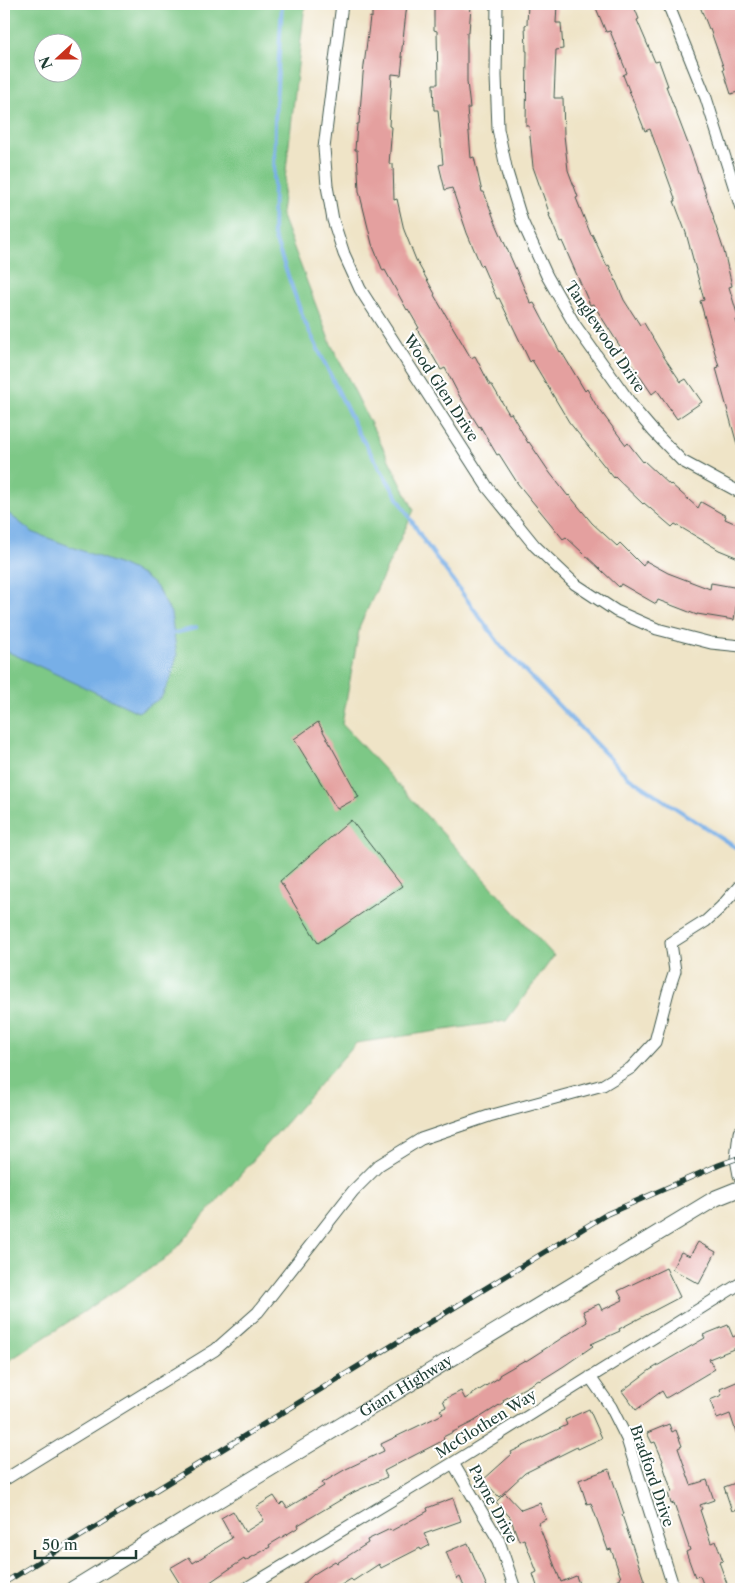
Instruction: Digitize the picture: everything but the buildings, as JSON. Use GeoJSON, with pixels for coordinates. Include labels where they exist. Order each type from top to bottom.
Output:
{"type":"FeatureCollection","features":[{"type":"Feature","properties":{"kind":"street","name":"Wood Glen Drive"},"geometry":{"type":"LineString","coordinates":[[342,4],[324,148],[327,186],[333,220],[344,254],[360,288],[488,488],[535,546],[575,584],[616,611],[657,629],[711,643],[741,646]]}},
{"type":"Feature","properties":{"kind":"street","name":"Tanglewood Drive"},"geometry":{"type":"LineString","coordinates":[[497,4],[496,76],[498,129],[507,172],[522,221],[547,276],[575,325],[636,411],[654,432],[682,461],[741,493]]}},
{"type":"Feature","properties":{"kind":"street"},"geometry":{"type":"LineString","coordinates":[[668,4],[706,98],[741,208]]}},
{"type":"Feature","properties":{"kind":"street"},"geometry":{"type":"LineString","coordinates":[[4,1480],[214,1350],[258,1312],[353,1191],[379,1166],[421,1139],[489,1116],[603,1085],[631,1068],[655,1042],[668,992],[676,971],[671,943],[706,921],[741,884]]}},
{"type":"Feature","properties":{"kind":"street"},"geometry":{"type":"LineString","coordinates":[[741,1132],[738,1159],[741,1175]]}},
{"type":"Feature","properties":{"kind":"street","name":"Giant Highway"},"geometry":{"type":"LineString","coordinates":[[77,1588],[200,1510],[716,1198],[741,1188]]}},
{"type":"Feature","properties":{"kind":"street","name":"McGlothen Way"},"geometry":{"type":"LineString","coordinates":[[245,1589],[258,1586],[741,1283]]}},
{"type":"Feature","properties":{"kind":"street","name":"Bradford Drive"},"geometry":{"type":"LineString","coordinates":[[590,1377],[611,1407],[627,1439],[674,1589]]}},
{"type":"Feature","properties":{"kind":"street","name":"Payne Drive"},"geometry":{"type":"LineString","coordinates":[[454,1462],[499,1541],[515,1589]]}},
{"type":"Feature","properties":{"kind":"green space"},"geometry":{"type":"Polygon","coordinates":[[[4,4],[305,4],[281,214],[330,342],[414,510],[360,625],[342,724],[554,956],[506,1021],[356,1043],[169,1256],[4,1364],[4,4]]]}},
{"type":"Feature","properties":{"kind":"water"},"geometry":{"type":"Polygon","coordinates":[[[4,510],[32,532],[123,566],[142,575],[156,586],[171,613],[177,656],[171,678],[161,698],[138,712],[4,650],[4,510]]]}},
{"type":"Feature","properties":{"kind":"waterway"},"geometry":{"type":"LineString","coordinates":[[282,4],[275,120],[273,233],[303,318],[358,432],[424,541],[501,646],[627,776],[741,851]]}},
{"type":"Feature","properties":{"kind":"waterway"},"geometry":{"type":"LineString","coordinates":[[171,634],[196,628]]}},
{"type":"Feature","properties":{"kind":"railway"},"geometry":{"type":"LineString","coordinates":[[4,1583],[607,1214],[741,1157]]}}]}
